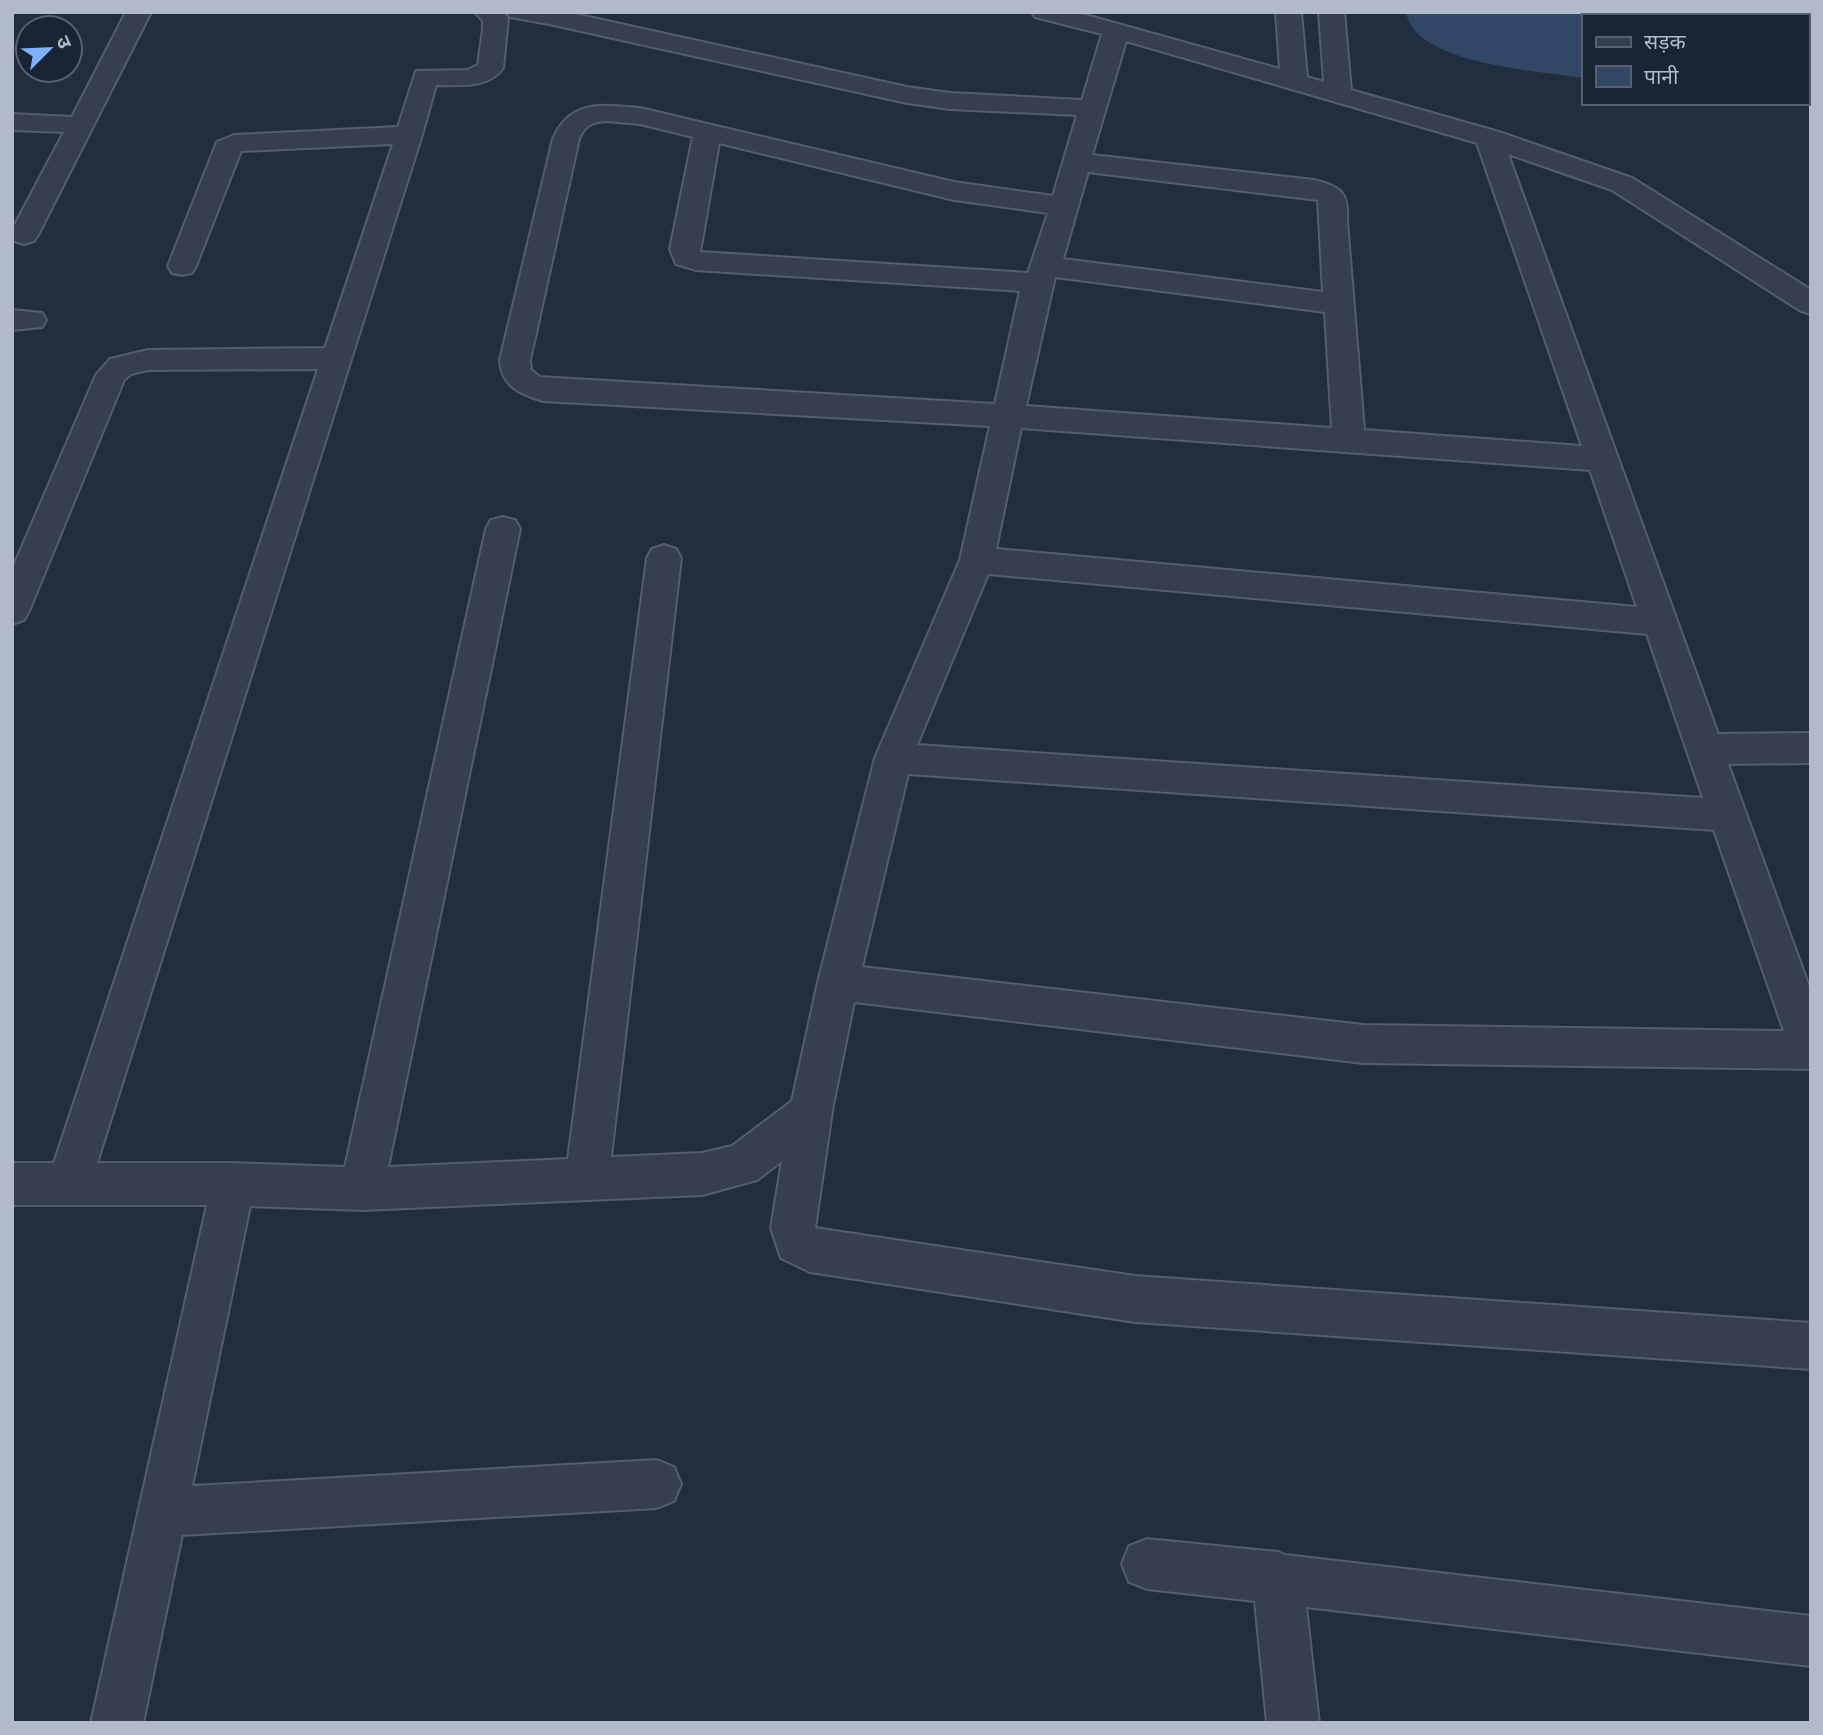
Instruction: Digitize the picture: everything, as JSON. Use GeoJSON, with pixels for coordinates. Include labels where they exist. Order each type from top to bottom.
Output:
{"type":"FeatureCollection","features":[{"type":"Feature","properties":{"kind":"street"},"geometry":{"type":"LineString","coordinates":[[24,235],[139,12]]}},
{"type":"Feature","properties":{"kind":"street"},"geometry":{"type":"LineString","coordinates":[[519,12],[575,21],[906,95],[950,101],[1093,108]]}},
{"type":"Feature","properties":{"kind":"street"},"geometry":{"type":"LineString","coordinates":[[1044,12],[1116,30],[1489,138],[1622,184],[1655,202],[1811,304]]}},
{"type":"Feature","properties":{"kind":"street"},"geometry":{"type":"LineString","coordinates":[[1288,12],[1294,81]]}},
{"type":"Feature","properties":{"kind":"street"},"geometry":{"type":"LineString","coordinates":[[1331,12],[1338,94]]}},
{"type":"Feature","properties":{"kind":"street"},"geometry":{"type":"LineString","coordinates":[[69,1184],[409,135],[425,77],[465,78],[485,73],[490,68],[496,29],[493,13]]}},
{"type":"Feature","properties":{"kind":"street"},"geometry":{"type":"LineString","coordinates":[[1116,30],[1041,274],[977,560],[893,758],[838,982],[811,1112],[793,1228],[797,1242],[810,1250],[1135,1300],[1811,1346]]}},
{"type":"Feature","properties":{"kind":"street"},"geometry":{"type":"LineString","coordinates":[[1064,205],[1027,203],[954,191],[640,116],[602,113],[583,116],[570,125],[515,360],[516,374],[529,385],[543,390],[1010,416],[1602,459]]}},
{"type":"Feature","properties":{"kind":"street"},"geometry":{"type":"LineString","coordinates":[[12,122],[79,125]]}},
{"type":"Feature","properties":{"kind":"street"},"geometry":{"type":"LineString","coordinates":[[707,133],[684,249],[686,257],[696,261],[1041,274],[1339,304]]}},
{"type":"Feature","properties":{"kind":"street"},"geometry":{"type":"LineString","coordinates":[[183,266],[228,148],[234,143],[409,135]]}},
{"type":"Feature","properties":{"kind":"street"},"geometry":{"type":"LineString","coordinates":[[838,982],[1363,1044],[1811,1050],[1489,138]]}},
{"type":"Feature","properties":{"kind":"street"},"geometry":{"type":"LineString","coordinates":[[1077,162],[1314,189],[1329,194],[1334,203],[1349,442]]}},
{"type":"Feature","properties":{"kind":"street"},"geometry":{"type":"LineString","coordinates":[[12,611],[111,375],[121,366],[148,360],[337,358]]}},
{"type":"Feature","properties":{"kind":"street"},"geometry":{"type":"LineString","coordinates":[[362,1189],[503,529]]}},
{"type":"Feature","properties":{"kind":"street"},"geometry":{"type":"LineString","coordinates":[[587,1179],[664,558]]}},
{"type":"Feature","properties":{"kind":"street"},"geometry":{"type":"LineString","coordinates":[[977,560],[1660,622]]}},
{"type":"Feature","properties":{"kind":"street"},"geometry":{"type":"LineString","coordinates":[[1704,749],[1811,748]]}},
{"type":"Feature","properties":{"kind":"street"},"geometry":{"type":"LineString","coordinates":[[893,758],[1728,815]]}},
{"type":"Feature","properties":{"kind":"street"},"geometry":{"type":"LineString","coordinates":[[12,1184],[233,1184],[362,1189],[723,1171],[742,1165],[811,1112]]}},
{"type":"Feature","properties":{"kind":"street"},"geometry":{"type":"LineString","coordinates":[[117,1723],[233,1184]]}},
{"type":"Feature","properties":{"kind":"street"},"geometry":{"type":"LineString","coordinates":[[163,1512],[657,1484]]}},
{"type":"Feature","properties":{"kind":"street"},"geometry":{"type":"LineString","coordinates":[[1147,1564],[1278,1577],[1811,1641]]}},
{"type":"Feature","properties":{"kind":"street"},"geometry":{"type":"LineString","coordinates":[[1278,1577],[1293,1723]]}},
{"type":"Feature","properties":{"kind":"water"},"geometry":{"type":"Polygon","coordinates":[[[1406,12],[1774,14],[1582,14],[1582,78],[1482,62],[1431,44],[1414,30],[1406,12]]]}}]}
